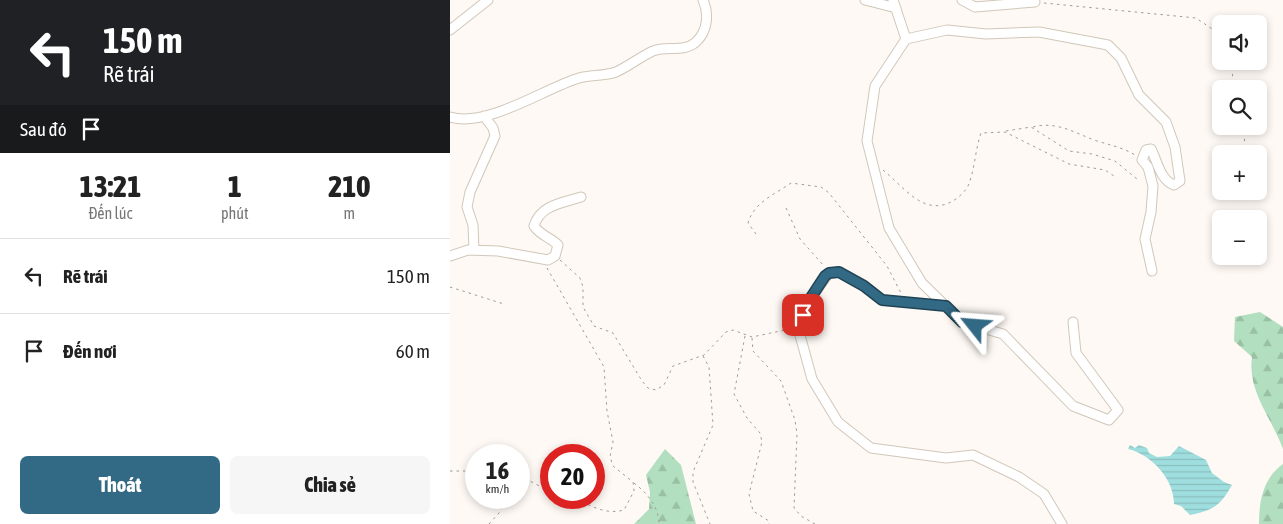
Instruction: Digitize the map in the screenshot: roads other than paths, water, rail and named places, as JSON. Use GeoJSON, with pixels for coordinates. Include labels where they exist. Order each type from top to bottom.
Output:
{"type":"FeatureCollection","features":[{"type":"Feature","properties":{"kind":"street"},"geometry":{"type":"LineString","coordinates":[[450,30],[488,0]]}},
{"type":"Feature","properties":{"kind":"street"},"geometry":{"type":"LineString","coordinates":[[450,117],[462,120],[484,116],[544,94],[578,78],[616,72],[655,50],[683,48],[695,43],[704,33],[707,10],[703,0]]}},
{"type":"Feature","properties":{"kind":"street"},"geometry":{"type":"LineString","coordinates":[[865,0],[894,4],[906,39]]}},
{"type":"Feature","properties":{"kind":"street"},"geometry":{"type":"LineString","coordinates":[[962,0],[975,7],[1035,2]]}},
{"type":"Feature","properties":{"kind":"street"},"geometry":{"type":"LineString","coordinates":[[1073,322],[1076,353],[1118,410],[1108,420],[1073,406],[1003,334],[962,322],[922,283],[889,228],[867,141],[875,86],[906,39],[947,30],[986,34],[1039,32],[1108,45],[1121,58],[1139,95],[1166,122],[1175,147],[1180,181],[1174,185],[1168,183],[1151,148],[1144,154],[1142,160],[1148,167],[1153,186],[1152,212],[1145,239],[1152,271]]}},
{"type":"Feature","properties":{"kind":"street"},"geometry":{"type":"LineString","coordinates":[[474,250],[473,225],[467,207],[470,192],[495,136],[493,128],[484,116]]}},
{"type":"Feature","properties":{"kind":"street"},"geometry":{"type":"LineString","coordinates":[[450,256],[474,250],[498,251],[548,260],[555,256],[558,245],[552,239],[539,234],[534,226],[536,217],[545,208],[581,197]]}},
{"type":"Feature","properties":{"kind":"street"},"geometry":{"type":"LineString","coordinates":[[946,306],[882,300],[864,286],[839,272],[829,273],[808,302],[798,328],[812,379],[838,422],[871,448],[946,458],[973,455],[1020,476],[1044,494],[1062,524]]}},
{"type":"Feature","properties":{"kind":"water"},"geometry":{"type":"Polygon","coordinates":[[[1130,445],[1135,448],[1139,445],[1147,448],[1149,453],[1157,457],[1170,456],[1179,446],[1206,460],[1212,473],[1224,482],[1232,485],[1224,498],[1216,506],[1190,515],[1181,506],[1174,504],[1170,486],[1160,469],[1137,452],[1128,449],[1130,445]]]}}]}
